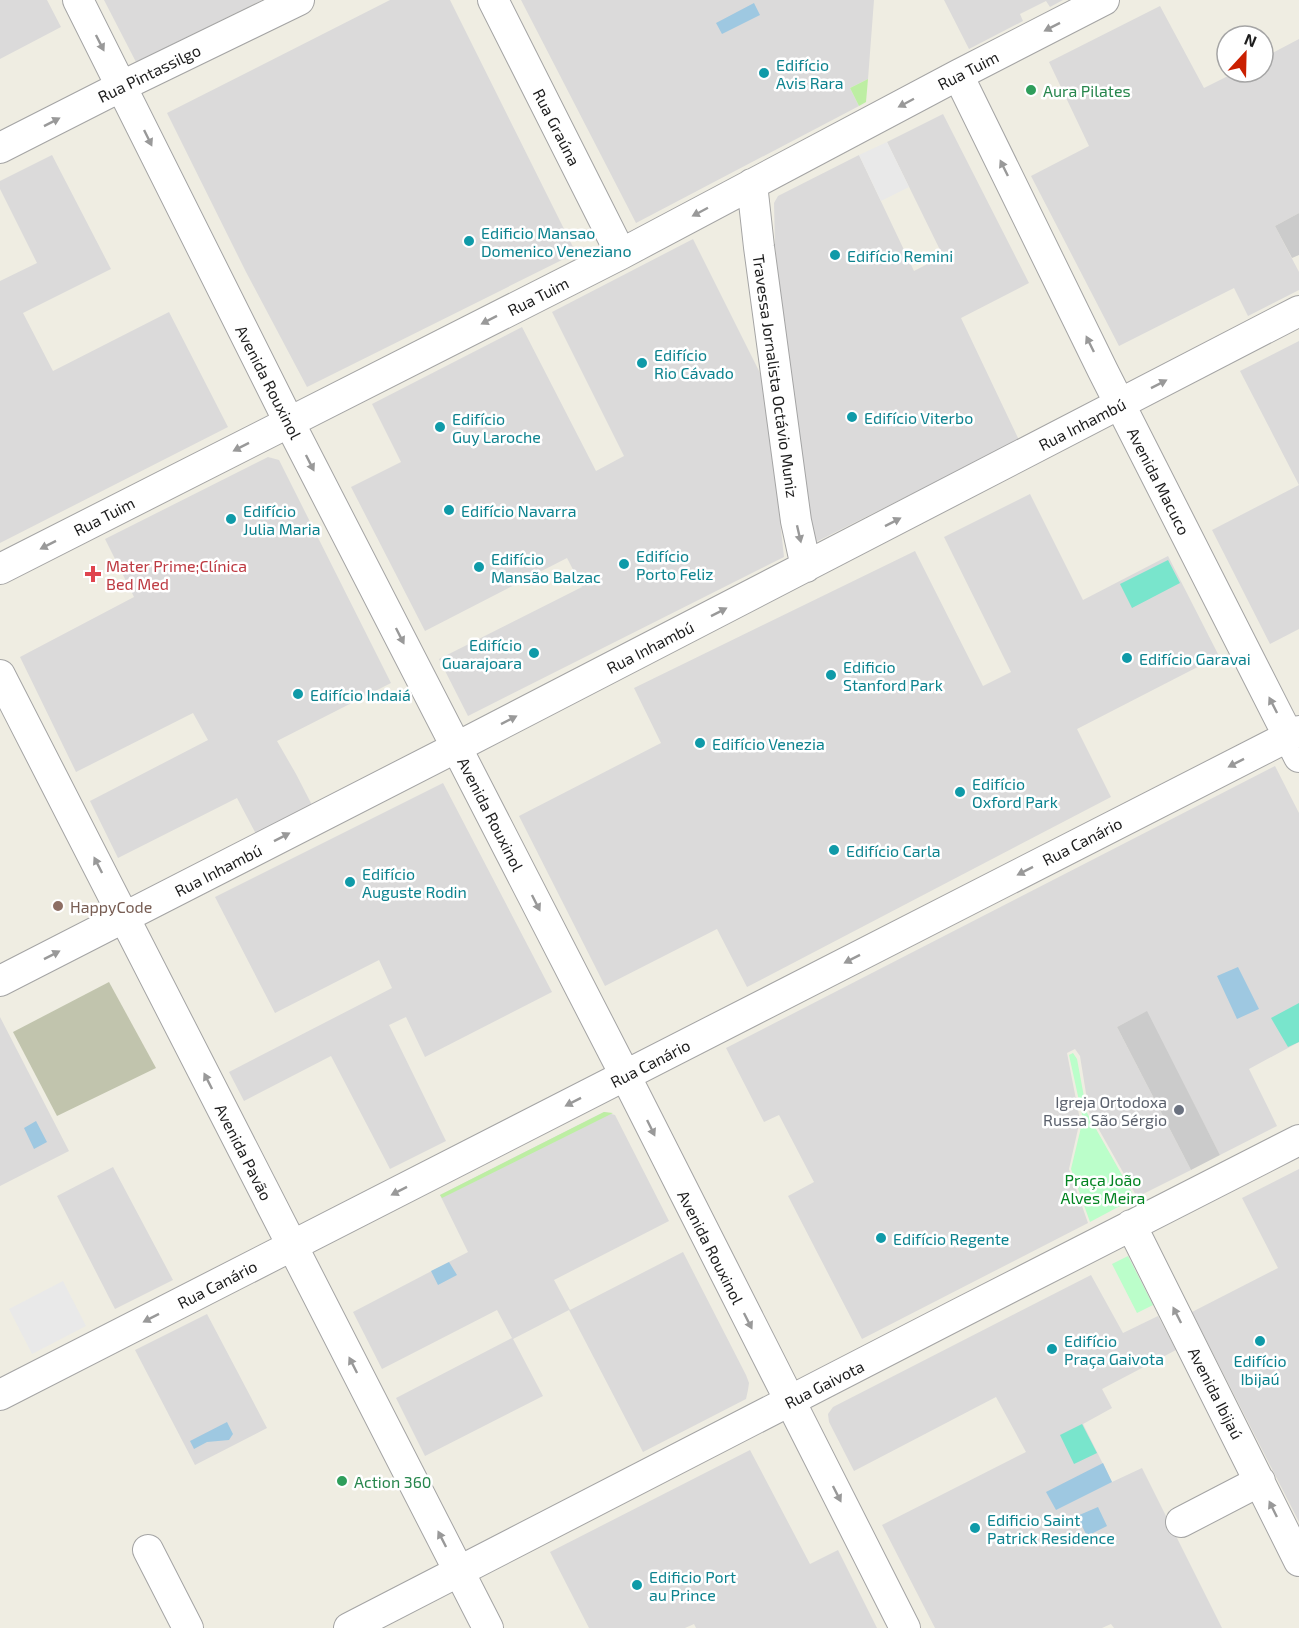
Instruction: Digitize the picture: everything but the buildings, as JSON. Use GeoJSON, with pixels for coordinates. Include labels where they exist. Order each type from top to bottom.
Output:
{"type":"FeatureCollection","features":[{"type":"Feature","properties":{"kind":"street","name":"Avenida Rouxinol"},"geometry":{"type":"LineString","coordinates":[[78,0],[289,422],[625,1075],[905,1628]]}},
{"type":"Feature","properties":{"kind":"street","name":"Rua Pintassilgo"},"geometry":{"type":"LineString","coordinates":[[0,148],[299,0]]}},
{"type":"Feature","properties":{"kind":"street","name":"Rua Graúna"},"geometry":{"type":"LineString","coordinates":[[493,0],[621,254]]}},
{"type":"Feature","properties":{"kind":"street","name":"Rua Tuim"},"geometry":{"type":"LineString","coordinates":[[0,569],[621,254],[1104,0]]}},
{"type":"Feature","properties":{"kind":"street","name":"Avenida Macuco"},"geometry":{"type":"LineString","coordinates":[[958,75],[1120,404],[1295,741]]}},
{"type":"Feature","properties":{"kind":"street","name":"Travessa Jornalista Octávio Muniz"},"geometry":{"type":"LineString","coordinates":[[752,184],[796,521],[806,567]]}},
{"type":"Feature","properties":{"kind":"street","name":"Rua Inhambú"},"geometry":{"type":"LineString","coordinates":[[0,981],[1299,311]]}},
{"type":"Feature","properties":{"kind":"street","name":"Avenida Pavão"},"geometry":{"type":"LineString","coordinates":[[0,675],[488,1628]]}},
{"type":"Feature","properties":{"kind":"street","name":"Rua Canário"},"geometry":{"type":"LineString","coordinates":[[0,1395],[625,1075],[1295,741]]}},
{"type":"Feature","properties":{"kind":"street","name":"Rua Gaivota"},"geometry":{"type":"LineString","coordinates":[[349,1628],[1299,1140]]}},
{"type":"Feature","properties":{"kind":"street","name":"Avenida Ibijaú"},"geometry":{"type":"LineString","coordinates":[[1131,1225],[1299,1561]]}},
{"type":"Feature","properties":{"kind":"street"},"geometry":{"type":"LineString","coordinates":[[1181,1522],[1260,1481]]}},
{"type":"Feature","properties":{"kind":"street"},"geometry":{"type":"LineString","coordinates":[[148,1550],[188,1628]]}},
{"type":"Feature","properties":{"kind":"shaded area"},"geometry":{"type":"Polygon","coordinates":[[[0,0],[47,0],[61,27],[0,59],[0,0]]]}},
{"type":"Feature","properties":{"kind":"shaded area"},"geometry":{"type":"Polygon","coordinates":[[[104,0],[262,0],[136,62],[104,0]]]}},
{"type":"Feature","properties":{"kind":"shaded area"},"geometry":{"type":"Polygon","coordinates":[[[390,0],[450,0],[576,253],[307,387],[246,272],[167,113],[390,0]]]}},
{"type":"Feature","properties":{"kind":"shaded area"},"geometry":{"type":"Polygon","coordinates":[[[521,0],[874,0],[868,79],[850,88],[859,106],[636,223],[521,0]]]}},
{"type":"Feature","properties":{"kind":"shaded area"},"geometry":{"type":"Polygon","coordinates":[[[944,0],[1063,0],[1050,7],[1046,1],[1020,14],[1023,21],[969,49],[944,0]]]}},
{"type":"Feature","properties":{"kind":"shaded area"},"geometry":{"type":"Polygon","coordinates":[[[1160,6],[1204,88],[1215,82],[1275,84],[1275,52],[1299,39],[1299,213],[1275,226],[1299,272],[1299,290],[1248,316],[1234,288],[1119,346],[1031,176],[1089,146],[1049,62],[1160,6]]]}},
{"type":"Feature","properties":{"kind":"shaded area"},"geometry":{"type":"Polygon","coordinates":[[[943,114],[1029,283],[961,318],[1019,440],[814,543],[782,307],[775,246],[774,203],[778,196],[859,155],[914,271],[943,256],[887,142],[943,114]]]}},
{"type":"Feature","properties":{"kind":"shaded area"},"geometry":{"type":"Polygon","coordinates":[[[887,142],[909,187],[881,201],[859,155],[887,142]]]}},
{"type":"Feature","properties":{"kind":"shaded area"},"geometry":{"type":"Polygon","coordinates":[[[52,155],[111,269],[23,313],[53,371],[169,312],[228,427],[0,543],[0,281],[37,263],[0,189],[0,181],[52,155]]]}},
{"type":"Feature","properties":{"kind":"shaded area"},"geometry":{"type":"Polygon","coordinates":[[[1299,213],[1299,255],[1292,258],[1275,226],[1299,213]]]}},
{"type":"Feature","properties":{"kind":"shaded area"},"geometry":{"type":"Polygon","coordinates":[[[693,239],[765,383],[784,557],[468,716],[439,659],[582,587],[567,558],[425,631],[351,487],[401,462],[372,404],[522,327],[596,471],[624,456],[552,312],[693,239]]]}},
{"type":"Feature","properties":{"kind":"shaded area"},"geometry":{"type":"Polygon","coordinates":[[[1299,341],[1299,485],[1240,371],[1299,341]]]}},
{"type":"Feature","properties":{"kind":"shaded area"},"geometry":{"type":"Polygon","coordinates":[[[268,457],[279,460],[391,683],[277,741],[312,805],[256,834],[237,798],[118,858],[90,801],[208,740],[193,713],[76,772],[20,657],[134,597],[105,539],[268,457]]]}},
{"type":"Feature","properties":{"kind":"shaded area"},"geometry":{"type":"Polygon","coordinates":[[[1299,485],[1299,629],[1270,644],[1212,530],[1299,485]]]}},
{"type":"Feature","properties":{"kind":"shaded area"},"geometry":{"type":"Polygon","coordinates":[[[1030,494],[1083,600],[1168,556],[1219,656],[1077,729],[1111,797],[747,987],[717,929],[605,986],[519,816],[661,743],[634,688],[915,551],[983,686],[1011,672],[944,537],[1030,494]]]}},
{"type":"Feature","properties":{"kind":"shaded area"},"geometry":{"type":"Polygon","coordinates":[[[1275,766],[1299,813],[1299,1042],[1249,1069],[1277,1126],[1220,1155],[1146,1012],[1117,1027],[1191,1170],[1137,1197],[1089,1112],[1080,1056],[1075,1049],[1067,1053],[1080,1120],[1069,1169],[1088,1223],[862,1339],[788,1196],[814,1182],[779,1115],[764,1122],[726,1048],[1275,766]]]}},
{"type":"Feature","properties":{"kind":"shaded area"},"geometry":{"type":"Polygon","coordinates":[[[443,783],[552,992],[425,1057],[406,1017],[389,1025],[446,1141],[390,1169],[331,1056],[244,1101],[229,1072],[392,988],[379,960],[275,1013],[215,897],[443,783]]]}},
{"type":"Feature","properties":{"kind":"shaded area"},"geometry":{"type":"Polygon","coordinates":[[[109,982],[156,1068],[57,1116],[13,1032],[109,982]]]}},
{"type":"Feature","properties":{"kind":"shaded area","name":"Igreja Ortodoxa Russa São Sérgio"},"geometry":{"type":"Polygon","coordinates":[[[1147,1011],[1220,1155],[1191,1170],[1117,1027],[1147,1011]]]}},
{"type":"Feature","properties":{"kind":"shaded area"},"geometry":{"type":"Polygon","coordinates":[[[0,1017],[69,1151],[0,1186],[0,1017]]]}},
{"type":"Feature","properties":{"kind":"shaded area"},"geometry":{"type":"Polygon","coordinates":[[[604,1112],[615,1115],[669,1221],[554,1280],[570,1310],[683,1252],[746,1375],[749,1383],[746,1399],[643,1452],[569,1310],[513,1339],[543,1396],[425,1456],[396,1398],[512,1338],[497,1310],[382,1369],[353,1312],[468,1252],[440,1195],[604,1112]]]}},
{"type":"Feature","properties":{"kind":"shaded area"},"geometry":{"type":"Polygon","coordinates":[[[113,1167],[173,1280],[115,1309],[57,1196],[113,1167]]]}},
{"type":"Feature","properties":{"kind":"shaded area"},"geometry":{"type":"Polygon","coordinates":[[[1299,1169],[1299,1522],[1192,1312],[1278,1268],[1242,1198],[1299,1169]]]}},
{"type":"Feature","properties":{"kind":"shaded area"},"geometry":{"type":"Polygon","coordinates":[[[1091,1275],[1123,1333],[1158,1316],[1176,1350],[1102,1389],[1112,1408],[1083,1424],[1112,1482],[1142,1468],[1222,1628],[1114,1628],[1111,1624],[1102,1628],[935,1628],[882,1525],[1026,1452],[996,1397],[854,1471],[829,1422],[828,1414],[833,1407],[1091,1275]]]}},
{"type":"Feature","properties":{"kind":"shaded area"},"geometry":{"type":"Polygon","coordinates":[[[63,1281],[86,1326],[32,1354],[9,1309],[63,1281]]]}},
{"type":"Feature","properties":{"kind":"shaded area"},"geometry":{"type":"Polygon","coordinates":[[[207,1314],[267,1428],[195,1465],[135,1350],[207,1314]]]}},
{"type":"Feature","properties":{"kind":"shaded area"},"geometry":{"type":"Polygon","coordinates":[[[750,1450],[810,1564],[838,1550],[877,1628],[696,1628],[694,1624],[685,1628],[589,1628],[550,1552],[750,1450]]]}},
{"type":"Feature","properties":{"kind":"green space"},"geometry":{"type":"Polygon","coordinates":[[[868,79],[866,102],[859,106],[850,88],[868,79]]]}},
{"type":"Feature","properties":{"kind":"green space"},"geometry":{"type":"Polygon","coordinates":[[[1168,560],[1180,583],[1132,608],[1120,584],[1168,560]]]}},
{"type":"Feature","properties":{"kind":"green space"},"geometry":{"type":"Polygon","coordinates":[[[1299,1003],[1299,1042],[1288,1047],[1271,1018],[1299,1003]]]}},
{"type":"Feature","properties":{"kind":"green space","name":"Praça João Alves Meira"},"geometry":{"type":"Polygon","coordinates":[[[1073,1053],[1077,1059],[1087,1113],[1135,1198],[1090,1222],[1071,1169],[1083,1119],[1069,1055],[1073,1053]]]}},
{"type":"Feature","properties":{"kind":"green space"},"geometry":{"type":"Polygon","coordinates":[[[604,1112],[613,1113],[442,1198],[440,1195],[604,1112]]]}},
{"type":"Feature","properties":{"kind":"green space"},"geometry":{"type":"Polygon","coordinates":[[[1128,1256],[1153,1305],[1137,1313],[1112,1264],[1128,1256]]]}},
{"type":"Feature","properties":{"kind":"green space"},"geometry":{"type":"Polygon","coordinates":[[[1082,1424],[1097,1453],[1074,1464],[1060,1435],[1082,1424]]]}},
{"type":"Feature","properties":{"kind":"water"},"geometry":{"type":"Polygon","coordinates":[[[754,3],[760,15],[722,34],[716,23],[754,3]]]}},
{"type":"Feature","properties":{"kind":"water"},"geometry":{"type":"Polygon","coordinates":[[[1238,967],[1259,1009],[1237,1019],[1217,976],[1238,967]]]}},
{"type":"Feature","properties":{"kind":"water"},"geometry":{"type":"Polygon","coordinates":[[[36,1121],[47,1142],[34,1149],[24,1128],[36,1121]]]}},
{"type":"Feature","properties":{"kind":"water"},"geometry":{"type":"Polygon","coordinates":[[[449,1262],[457,1275],[438,1285],[431,1271],[449,1262]]]}},
{"type":"Feature","properties":{"kind":"water"},"geometry":{"type":"Polygon","coordinates":[[[227,1422],[233,1434],[229,1440],[207,1442],[194,1449],[190,1441],[227,1422]]]}},
{"type":"Feature","properties":{"kind":"water"},"geometry":{"type":"Polygon","coordinates":[[[1103,1463],[1112,1482],[1056,1510],[1046,1492],[1103,1463]]]}},
{"type":"Feature","properties":{"kind":"water"},"geometry":{"type":"Polygon","coordinates":[[[1098,1507],[1107,1526],[1087,1536],[1077,1516],[1098,1507]]]}},
{"type":"Feature","properties":{"kind":"place","name":"Edifício Avis Rara"},"geometry":{"type":"Point","coordinates":[764,73]}},
{"type":"Feature","properties":{"kind":"place","name":"Aura Pilates"},"geometry":{"type":"Point","coordinates":[1031,90]}},
{"type":"Feature","properties":{"kind":"place","name":"Edificio Mansao Domenico Veneziano"},"geometry":{"type":"Point","coordinates":[469,241]}},
{"type":"Feature","properties":{"kind":"place","name":"Edifício Remini"},"geometry":{"type":"Point","coordinates":[835,255]}},
{"type":"Feature","properties":{"kind":"place","name":"Edifício Rio Cávado"},"geometry":{"type":"Point","coordinates":[642,363]}},
{"type":"Feature","properties":{"kind":"place","name":"Edifício Viterbo"},"geometry":{"type":"Point","coordinates":[852,417]}},
{"type":"Feature","properties":{"kind":"place","name":"Edifício Guy Laroche"},"geometry":{"type":"Point","coordinates":[440,427]}},
{"type":"Feature","properties":{"kind":"place","name":"Edifício Navarra"},"geometry":{"type":"Point","coordinates":[449,510]}},
{"type":"Feature","properties":{"kind":"place","name":"Edifício Julia Maria"},"geometry":{"type":"Point","coordinates":[231,519]}},
{"type":"Feature","properties":{"kind":"place","name":"Edifício Porto Feliz"},"geometry":{"type":"Point","coordinates":[624,564]}},
{"type":"Feature","properties":{"kind":"place","name":"Edifício Mansão Balzac"},"geometry":{"type":"Point","coordinates":[479,567]}},
{"type":"Feature","properties":{"kind":"place","name":"Mater Prime;Clínica Bed Med"},"geometry":{"type":"Point","coordinates":[93,574]}},
{"type":"Feature","properties":{"kind":"place","name":"Edifício Guarajoara"},"geometry":{"type":"Point","coordinates":[534,653]}},
{"type":"Feature","properties":{"kind":"place","name":"Edifício Garavai"},"geometry":{"type":"Point","coordinates":[1127,658]}},
{"type":"Feature","properties":{"kind":"place","name":"Edificio Stanford Park"},"geometry":{"type":"Point","coordinates":[831,675]}},
{"type":"Feature","properties":{"kind":"place","name":"Edifício Indaiá"},"geometry":{"type":"Point","coordinates":[298,694]}},
{"type":"Feature","properties":{"kind":"place","name":"Edifício Venezia"},"geometry":{"type":"Point","coordinates":[700,743]}},
{"type":"Feature","properties":{"kind":"place","name":"Edifício Oxford Park"},"geometry":{"type":"Point","coordinates":[960,792]}},
{"type":"Feature","properties":{"kind":"place","name":"Edifício Carla"},"geometry":{"type":"Point","coordinates":[834,850]}},
{"type":"Feature","properties":{"kind":"place","name":"Edifício Auguste Rodin"},"geometry":{"type":"Point","coordinates":[350,882]}},
{"type":"Feature","properties":{"kind":"place","name":"HappyCode"},"geometry":{"type":"Point","coordinates":[58,906]}},
{"type":"Feature","properties":{"kind":"place","name":"Igreja Ortodoxa Russa São Sérgio"},"geometry":{"type":"Point","coordinates":[1179,1110]}},
{"type":"Feature","properties":{"kind":"place","name":"Edifício Regente"},"geometry":{"type":"Point","coordinates":[881,1238]}},
{"type":"Feature","properties":{"kind":"place","name":"Edifício Ibijaú"},"geometry":{"type":"Point","coordinates":[1260,1341]}},
{"type":"Feature","properties":{"kind":"place","name":"Edifício Praça Gaivota"},"geometry":{"type":"Point","coordinates":[1052,1349]}},
{"type":"Feature","properties":{"kind":"place","name":"Action 360"},"geometry":{"type":"Point","coordinates":[342,1481]}},
{"type":"Feature","properties":{"kind":"place","name":"Edificio Saint Patrick Residence"},"geometry":{"type":"Point","coordinates":[975,1528]}},
{"type":"Feature","properties":{"kind":"place","name":"Edificio Port au Prince"},"geometry":{"type":"Point","coordinates":[637,1585]}}]}
